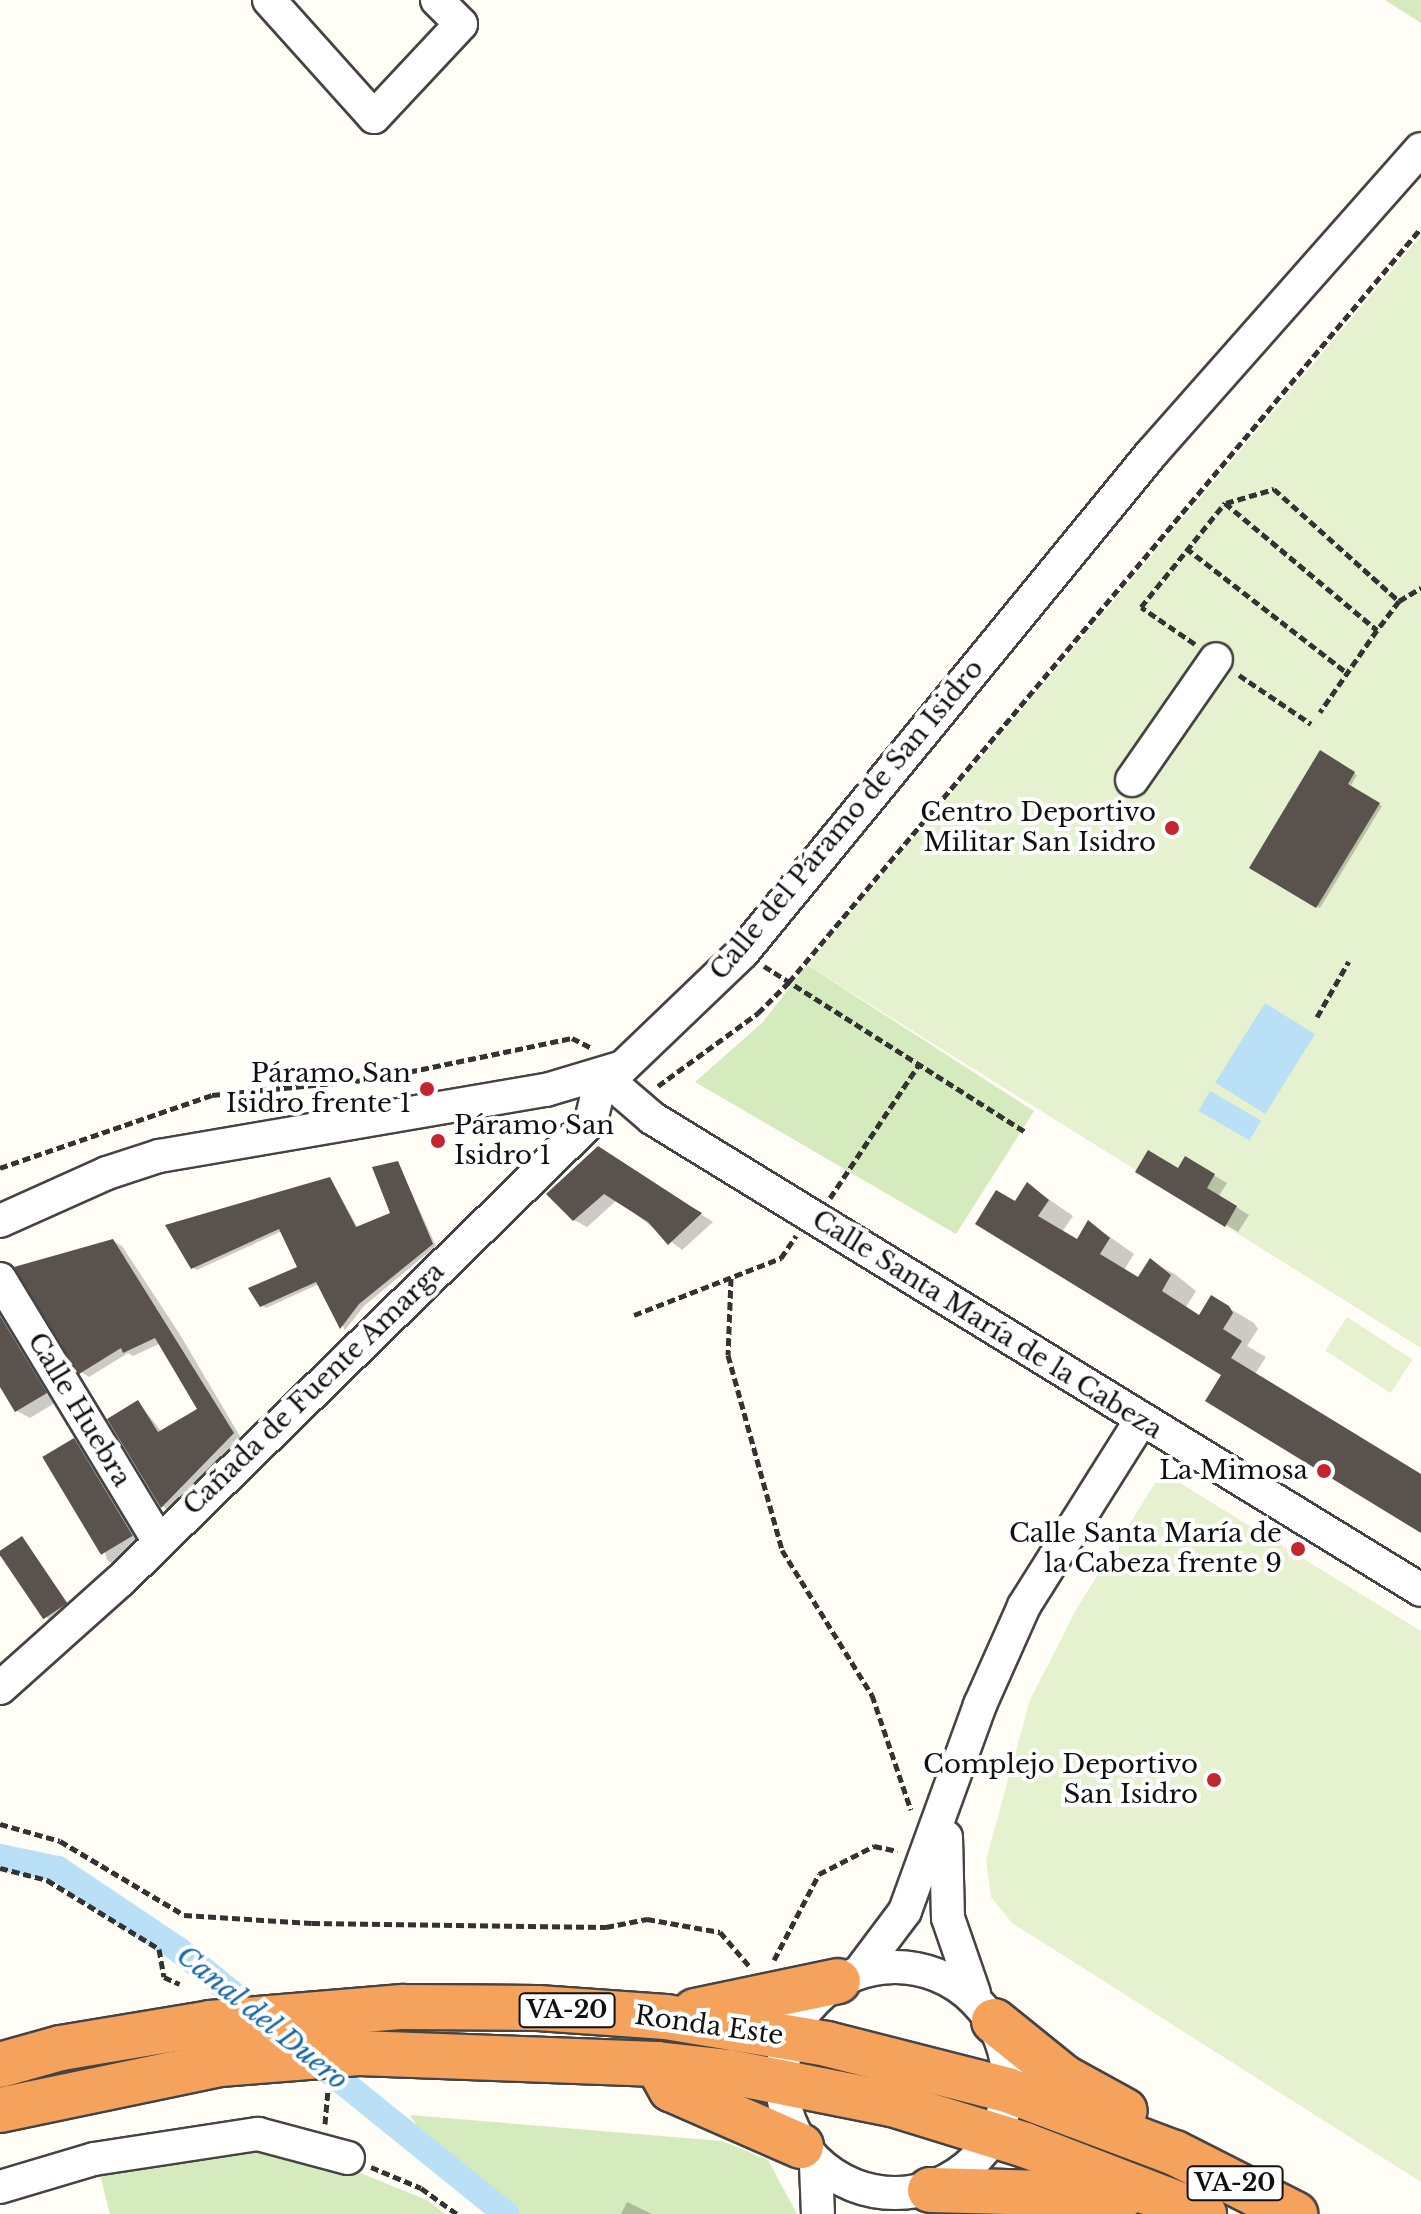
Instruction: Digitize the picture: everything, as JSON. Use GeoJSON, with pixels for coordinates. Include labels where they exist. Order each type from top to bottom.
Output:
{"type":"FeatureCollection","features":[{"type":"Feature","properties":{"kind":"highway"},"geometry":{"type":"LineString","coordinates":[[666,2017],[849,1976]]}},
{"type":"Feature","properties":{"kind":"highway"},"geometry":{"type":"LineString","coordinates":[[984,2007],[1065,2078],[1156,2127],[1175,2153]]}},
{"type":"Feature","properties":{"kind":"highway","name":"Ronda Este"},"geometry":{"type":"LineString","coordinates":[[0,2110],[215,2044],[344,2012],[538,2008],[666,2017],[789,2036],[1007,2090],[1175,2153],[1295,2214]]}},
{"type":"Feature","properties":{"kind":"highway","name":"Ronda Este"},"geometry":{"type":"LineString","coordinates":[[0,2065],[61,2048],[215,2044],[359,2053],[657,2064],[781,2081],[892,2104],[994,2134],[1188,2206]]}},
{"type":"Feature","properties":{"kind":"highway"},"geometry":{"type":"LineString","coordinates":[[657,2064],[671,2089],[808,2156]]}},
{"type":"Feature","properties":{"kind":"highway"},"geometry":{"type":"LineString","coordinates":[[921,2192],[1188,2206]]}},
{"type":"Feature","properties":{"kind":"street"},"geometry":{"type":"LineString","coordinates":[[269,0],[374,117],[461,24],[437,0]]}},
{"type":"Feature","properties":{"kind":"street","name":"Calle del Páramo de San Isidro"},"geometry":{"type":"LineString","coordinates":[[0,1221],[159,1156],[546,1090],[600,1063],[623,1067],[743,952],[1151,454],[1421,149]]}},
{"type":"Feature","properties":{"kind":"street"},"geometry":{"type":"LineString","coordinates":[[1132,780],[1216,659]]}},
{"type":"Feature","properties":{"kind":"street","name":"Calle Santa María de la Cabeza"},"geometry":{"type":"LineString","coordinates":[[600,1063],[652,1118],[1421,1590]]}},
{"type":"Feature","properties":{"kind":"street","name":"Cañada de Fuente Amarga"},"geometry":{"type":"LineString","coordinates":[[0,1688],[159,1542],[591,1121],[600,1063]]}},
{"type":"Feature","properties":{"kind":"street","name":"Calle Huebra"},"geometry":{"type":"LineString","coordinates":[[0,1279],[159,1542]]}},
{"type":"Feature","properties":{"kind":"street"},"geometry":{"type":"LineString","coordinates":[[818,2214],[808,2156],[787,2116],[781,2081],[789,2036],[809,2004],[849,1976],[905,1911],[980,1705],[1024,1606],[1141,1420]]}},
{"type":"Feature","properties":{"kind":"street"},"geometry":{"type":"LineString","coordinates":[[885,2214],[921,2192],[956,2176],[994,2134],[1007,2090],[1005,2053],[948,1918],[943,1888],[949,1797]]}},
{"type":"Feature","properties":{"kind":"street"},"geometry":{"type":"LineString","coordinates":[[849,1976],[915,1968],[943,1975],[984,2007]]}},
{"type":"Feature","properties":{"kind":"street"},"geometry":{"type":"LineString","coordinates":[[0,2187],[94,2159],[258,2134],[348,2158]]}},
{"type":"Feature","properties":{"kind":"street"},"geometry":{"type":"LineString","coordinates":[[808,2156],[877,2192],[921,2192]]}},
{"type":"Feature","properties":{"kind":"path"},"geometry":{"type":"LineString","coordinates":[[658,1086],[758,1013],[789,982],[1421,228]]}},
{"type":"Feature","properties":{"kind":"path"},"geometry":{"type":"LineString","coordinates":[[1311,724],[1141,607],[1225,503],[1274,489],[1399,601]]}},
{"type":"Feature","properties":{"kind":"path"},"geometry":{"type":"LineString","coordinates":[[1225,503],[1377,630]]}},
{"type":"Feature","properties":{"kind":"path"},"geometry":{"type":"LineString","coordinates":[[1186,548],[1347,673]]}},
{"type":"Feature","properties":{"kind":"path"},"geometry":{"type":"LineString","coordinates":[[1320,712],[1399,601],[1421,588]]}},
{"type":"Feature","properties":{"kind":"path"},"geometry":{"type":"LineString","coordinates":[[743,952],[1026,1132]]}},
{"type":"Feature","properties":{"kind":"path"},"geometry":{"type":"LineString","coordinates":[[1317,1017],[1349,961]]}},
{"type":"Feature","properties":{"kind":"path"},"geometry":{"type":"LineString","coordinates":[[0,1168],[212,1095],[374,1079],[572,1038],[600,1063]]}},
{"type":"Feature","properties":{"kind":"path"},"geometry":{"type":"LineString","coordinates":[[634,1315],[781,1258],[918,1066]]}},
{"type":"Feature","properties":{"kind":"path"},"geometry":{"type":"LineString","coordinates":[[731,1278],[728,1355],[782,1550],[872,1695],[912,1819]]}},
{"type":"Feature","properties":{"kind":"path"},"geometry":{"type":"LineString","coordinates":[[0,1824],[60,1841],[184,1915],[312,1923],[606,1927],[647,1919],[720,1932],[754,1972]]}},
{"type":"Feature","properties":{"kind":"path"},"geometry":{"type":"LineString","coordinates":[[768,1969],[819,1874],[874,1846],[913,1855]]}},
{"type":"Feature","properties":{"kind":"path"},"geometry":{"type":"LineString","coordinates":[[0,1868],[47,1880],[159,1949],[164,1977],[180,1984]]}},
{"type":"Feature","properties":{"kind":"path"},"geometry":{"type":"LineString","coordinates":[[348,2158],[421,2188],[457,2214]]}},
{"type":"Feature","properties":{"kind":"green space"},"geometry":{"type":"Polygon","coordinates":[[[1385,0],[1421,0],[1421,23],[1385,0]]]}},
{"type":"Feature","properties":{"kind":"green space","name":"Centro Deportivo Militar San Isidro"},"geometry":{"type":"Polygon","coordinates":[[[1421,236],[1421,1348],[807,965],[1421,236]]]}},
{"type":"Feature","properties":{"kind":"green space"},"geometry":{"type":"Polygon","coordinates":[[[807,965],[1034,1111],[956,1234],[695,1082],[763,1022],[807,965]]]}},
{"type":"Feature","properties":{"kind":"green space"},"geometry":{"type":"Polygon","coordinates":[[[1347,1317],[1412,1359],[1391,1393],[1325,1351],[1347,1317]]]}},
{"type":"Feature","properties":{"kind":"green space","name":"Complejo Deportivo San Isidro"},"geometry":{"type":"Polygon","coordinates":[[[1162,1472],[1421,1631],[1421,2182],[1012,1923],[991,1897],[986,1860],[1030,1700],[1077,1608],[1162,1472]]]}},
{"type":"Feature","properties":{"kind":"green space"},"geometry":{"type":"Polygon","coordinates":[[[410,2115],[722,2141],[768,2160],[797,2214],[518,2214],[429,2146],[410,2115]]]}},
{"type":"Feature","properties":{"kind":"green space"},"geometry":{"type":"Polygon","coordinates":[[[264,2146],[353,2170],[427,2200],[445,2214],[110,2214],[99,2171],[264,2146]]]}},
{"type":"Feature","properties":{"kind":"water"},"geometry":{"type":"Polygon","coordinates":[[[1265,1003],[1315,1034],[1265,1114],[1215,1083],[1265,1003]]]}},
{"type":"Feature","properties":{"kind":"water"},"geometry":{"type":"Polygon","coordinates":[[[1210,1091],[1261,1120],[1250,1140],[1198,1111],[1210,1091]]]}},
{"type":"Feature","properties":{"kind":"building"},"geometry":{"type":"Polygon","coordinates":[[[1320,750],[1355,772],[1348,784],[1380,803],[1316,908],[1249,868],[1320,750]]]}},
{"type":"Feature","properties":{"kind":"building"},"geometry":{"type":"Polygon","coordinates":[[[598,1146],[702,1213],[668,1245],[648,1222],[604,1194],[573,1221],[546,1194],[598,1146]]]}},
{"type":"Feature","properties":{"kind":"building"},"geometry":{"type":"Polygon","coordinates":[[[1148,1150],[1178,1168],[1185,1156],[1215,1174],[1207,1188],[1237,1206],[1225,1227],[1135,1172],[1148,1150]]]}},
{"type":"Feature","properties":{"kind":"building"},"geometry":{"type":"Polygon","coordinates":[[[398,1161],[433,1244],[359,1304],[340,1329],[316,1282],[260,1307],[248,1288],[297,1267],[279,1229],[191,1269],[165,1225],[330,1177],[356,1227],[390,1213],[372,1167],[398,1161]]]}},
{"type":"Feature","properties":{"kind":"building"},"geometry":{"type":"Polygon","coordinates":[[[1027,1182],[1049,1200],[1038,1216],[1077,1239],[1088,1220],[1110,1238],[1100,1254],[1138,1277],[1150,1258],[1171,1275],[1162,1291],[1199,1315],[1211,1295],[1229,1306],[1233,1313],[1223,1329],[1242,1341],[1231,1358],[1421,1474],[1421,1533],[1205,1401],[1221,1375],[975,1224],[996,1190],[1015,1201],[1027,1182]]]}},
{"type":"Feature","properties":{"kind":"building"},"geometry":{"type":"Polygon","coordinates":[[[113,1239],[234,1433],[161,1508],[107,1419],[138,1400],[158,1432],[197,1409],[155,1338],[123,1353],[121,1348],[79,1374],[14,1267],[113,1239]]]}},
{"type":"Feature","properties":{"kind":"building"},"geometry":{"type":"Polygon","coordinates":[[[0,1316],[47,1393],[15,1412],[0,1387],[0,1316]]]}},
{"type":"Feature","properties":{"kind":"building"},"geometry":{"type":"Polygon","coordinates":[[[74,1438],[133,1536],[101,1555],[42,1457],[74,1438]]]}},
{"type":"Feature","properties":{"kind":"building"},"geometry":{"type":"Polygon","coordinates":[[[22,1536],[67,1603],[43,1619],[0,1555],[0,1551],[22,1536]]]}},
{"type":"Feature","properties":{"kind":"waterway","name":"Canal del Duero"},"geometry":{"type":"LineString","coordinates":[[0,1857],[58,1869],[179,1950],[266,2021]]}},
{"type":"Feature","properties":{"kind":"waterway","name":"Canal del Duero"},"geometry":{"type":"LineString","coordinates":[[309,2055],[506,2214]]}},
{"type":"Feature","properties":{"kind":"place","name":"Centro Deportivo Militar San Isidro"},"geometry":{"type":"Point","coordinates":[1172,828]}},
{"type":"Feature","properties":{"kind":"place","name":"Páramo San Isidro frente 1"},"geometry":{"type":"Point","coordinates":[427,1089]}},
{"type":"Feature","properties":{"kind":"place","name":"Páramo San Isidro 1"},"geometry":{"type":"Point","coordinates":[438,1141]}},
{"type":"Feature","properties":{"kind":"place","name":"La Mimosa"},"geometry":{"type":"Point","coordinates":[1324,1471]}},
{"type":"Feature","properties":{"kind":"place","name":"Calle Santa María de la Cabeza frente 9"},"geometry":{"type":"Point","coordinates":[1298,1549]}},
{"type":"Feature","properties":{"kind":"place","name":"Complejo Deportivo San Isidro"},"geometry":{"type":"Point","coordinates":[1214,1780]}}]}
